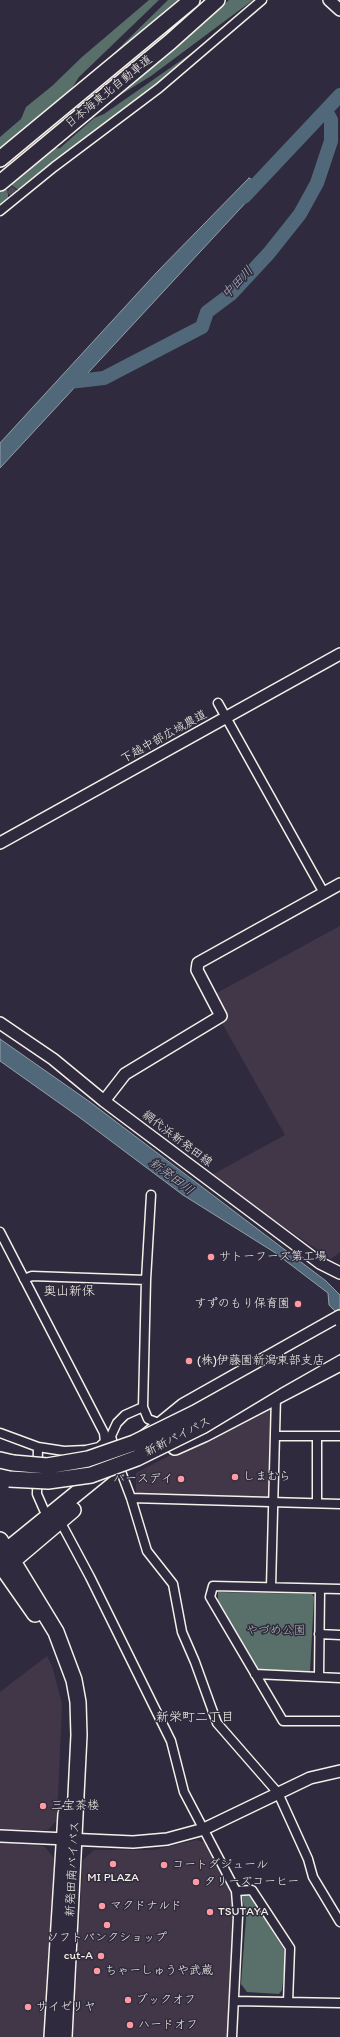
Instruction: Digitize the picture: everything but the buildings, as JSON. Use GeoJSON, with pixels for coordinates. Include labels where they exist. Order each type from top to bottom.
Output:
{"type":"FeatureCollection","features":[{"type":"Feature","properties":{"kind":"highway","name":"日本海東北自動車道"},"geometry":{"type":"LineString","coordinates":[[0,159],[192,0]]}},
{"type":"Feature","properties":{"kind":"highway","name":"日本海東北自動車道"},"geometry":{"type":"LineString","coordinates":[[0,183],[170,42],[217,0]]}},
{"type":"Feature","properties":{"kind":"highway"},"geometry":{"type":"LineString","coordinates":[[3,1557],[60,1527],[118,1466],[162,1424],[184,1406],[339,1323]]}},
{"type":"Feature","properties":{"kind":"highway","name":"新新バイパス"},"geometry":{"type":"LineString","coordinates":[[7,1462],[47,1466],[88,1459],[134,1443],[195,1413],[339,1323]]}},
{"type":"Feature","properties":{"kind":"highway","name":"新新バイパス"},"geometry":{"type":"LineString","coordinates":[[5,1477],[48,1481],[90,1475],[138,1458],[202,1426],[340,1345]]}},
{"type":"Feature","properties":{"kind":"highway"},"geometry":{"type":"LineString","coordinates":[[3,1557],[118,1466],[204,1434],[340,1363]]}},
{"type":"Feature","properties":{"kind":"highway","name":"新発田南バイパス"},"geometry":{"type":"LineString","coordinates":[[3,1557],[39,1621],[59,1661],[66,1683],[71,1729],[64,2037]]}},
{"type":"Feature","properties":{"kind":"highway","name":"新発田南バイパス"},"geometry":{"type":"LineString","coordinates":[[52,2037],[69,1840]]}},
{"type":"Feature","properties":{"kind":"street"},"geometry":{"type":"LineString","coordinates":[[0,211],[54,167],[98,136],[159,88],[262,0]]}},
{"type":"Feature","properties":{"kind":"street"},"geometry":{"type":"LineString","coordinates":[[329,0],[340,10]]}},
{"type":"Feature","properties":{"kind":"street","name":"下越中部広域農道"},"geometry":{"type":"LineString","coordinates":[[0,843],[340,654]]}},
{"type":"Feature","properties":{"kind":"street"},"geometry":{"type":"LineString","coordinates":[[218,703],[324,893]]}},
{"type":"Feature","properties":{"kind":"street"},"geometry":{"type":"LineString","coordinates":[[104,1101],[125,1074],[221,1016],[197,970],[198,963],[340,884]]}},
{"type":"Feature","properties":{"kind":"street","name":"網代浜新発田線"},"geometry":{"type":"LineString","coordinates":[[0,1023],[53,1059],[104,1101],[320,1263],[340,1273]]}},
{"type":"Feature","properties":{"kind":"street"},"geometry":{"type":"LineString","coordinates":[[151,1195],[146,1280],[143,1407],[148,1419],[162,1424]]}},
{"type":"Feature","properties":{"kind":"street"},"geometry":{"type":"LineString","coordinates":[[0,1232],[108,1439],[131,1498],[147,1551],[173,1584],[182,1632],[196,1662],[217,1723],[278,1793],[308,1859],[313,1877],[340,1922]]}},
{"type":"Feature","properties":{"kind":"street"},"geometry":{"type":"LineString","coordinates":[[24,1279],[32,1276],[146,1280]]}},
{"type":"Feature","properties":{"kind":"street"},"geometry":{"type":"LineString","coordinates":[[271,1587],[276,1396]]}},
{"type":"Feature","properties":{"kind":"street"},"geometry":{"type":"LineString","coordinates":[[0,1434],[38,1447],[64,1451],[86,1450],[100,1446],[108,1439],[117,1423],[125,1415],[143,1407]]}},
{"type":"Feature","properties":{"kind":"street"},"geometry":{"type":"LineString","coordinates":[[275,1436],[340,1436]]}},
{"type":"Feature","properties":{"kind":"street"},"geometry":{"type":"LineString","coordinates":[[317,1436],[317,1503]]}},
{"type":"Feature","properties":{"kind":"street"},"geometry":{"type":"LineString","coordinates":[[38,1447],[37,1494],[44,1510]]}},
{"type":"Feature","properties":{"kind":"street"},"geometry":{"type":"LineString","coordinates":[[131,1498],[340,1504]]}},
{"type":"Feature","properties":{"kind":"street"},"geometry":{"type":"LineString","coordinates":[[60,1527],[90,1577],[171,1741],[184,1792],[236,1891],[238,1916],[232,2037]]}},
{"type":"Feature","properties":{"kind":"street"},"geometry":{"type":"LineString","coordinates":[[60,1527],[90,1577]]}},
{"type":"Feature","properties":{"kind":"street"},"geometry":{"type":"LineString","coordinates":[[340,1589],[213,1586],[210,1597],[283,1721],[340,1721]]}},
{"type":"Feature","properties":{"kind":"street"},"geometry":{"type":"LineString","coordinates":[[319,1677],[320,1589]]}},
{"type":"Feature","properties":{"kind":"street"},"geometry":{"type":"LineString","coordinates":[[319,1634],[340,1635]]}},
{"type":"Feature","properties":{"kind":"street"},"geometry":{"type":"LineString","coordinates":[[255,1674],[340,1678]]}},
{"type":"Feature","properties":{"kind":"street"},"geometry":{"type":"LineString","coordinates":[[0,1836],[69,1840],[133,1842],[154,1841],[204,1829],[310,1778],[340,1771]]}},
{"type":"Feature","properties":{"kind":"street"},"geometry":{"type":"LineString","coordinates":[[236,1891],[252,1890],[290,1948],[288,2002]]}},
{"type":"Feature","properties":{"kind":"street"},"geometry":{"type":"LineString","coordinates":[[234,2001],[340,2002]]}},
{"type":"Feature","properties":{"kind":"shaded area"},"geometry":{"type":"Polygon","coordinates":[[[340,926],[340,1252],[331,1259],[210,1176],[285,1135],[222,1023],[215,994],[340,926]]]}},
{"type":"Feature","properties":{"kind":"shaded area"},"geometry":{"type":"Polygon","coordinates":[[[271,1403],[269,1499],[136,1498],[136,1473],[271,1403]]]}},
{"type":"Feature","properties":{"kind":"shaded area"},"geometry":{"type":"Polygon","coordinates":[[[47,1656],[52,1666],[62,1704],[57,1820],[48,1830],[0,1829],[0,1692],[47,1656]]]}},
{"type":"Feature","properties":{"kind":"shaded area"},"geometry":{"type":"Polygon","coordinates":[[[197,1840],[208,1844],[226,1879],[232,1898],[234,1932],[227,2037],[73,2037],[83,1860],[94,1850],[154,1850],[197,1840]]]}},
{"type":"Feature","properties":{"kind":"shaded area"},"geometry":{"type":"Polygon","coordinates":[[[0,1843],[44,1846],[54,1858],[44,2037],[0,2037],[0,1843]]]}},
{"type":"Feature","properties":{"kind":"green space"},"geometry":{"type":"Polygon","coordinates":[[[149,0],[159,0],[79,77],[70,91],[36,120],[33,127],[0,153],[0,137],[21,119],[26,107],[52,86],[82,57],[149,0]]]}},
{"type":"Feature","properties":{"kind":"green space"},"geometry":{"type":"Polygon","coordinates":[[[168,0],[186,0],[83,82],[106,61],[168,0]]]}},
{"type":"Feature","properties":{"kind":"green space"},"geometry":{"type":"Polygon","coordinates":[[[229,0],[253,0],[151,76],[104,105],[229,0]]]}},
{"type":"Feature","properties":{"kind":"green space"},"geometry":{"type":"Polygon","coordinates":[[[216,36],[157,88],[68,156],[59,158],[22,190],[17,189],[10,184],[50,149],[60,148],[94,118],[104,114],[216,36]]]}},
{"type":"Feature","properties":{"kind":"green space"},"geometry":{"type":"Polygon","coordinates":[[[4,188],[8,191],[8,199],[0,207],[0,191],[4,188]]]}},
{"type":"Feature","properties":{"kind":"green space","name":"やづめ公園"},"geometry":{"type":"Polygon","coordinates":[[[218,1592],[312,1594],[314,1597],[310,1671],[256,1670],[218,1605],[218,1592]]]}},
{"type":"Feature","properties":{"kind":"green space"},"geometry":{"type":"Polygon","coordinates":[[[245,1893],[250,1893],[286,1953],[282,1990],[279,1994],[247,1992],[241,1984],[246,1918],[242,1896],[245,1893]]]}},
{"type":"Feature","properties":{"kind":"water"},"geometry":{"type":"Polygon","coordinates":[[[249,178],[262,185],[0,468],[0,443],[157,272],[249,178]]]}},
{"type":"Feature","properties":{"kind":"water","name":"新発田川"},"geometry":{"type":"Polygon","coordinates":[[[0,1039],[90,1102],[326,1281],[340,1295],[340,1311],[336,1312],[329,1305],[328,1293],[274,1252],[183,1195],[79,1117],[0,1061],[0,1039]]]}},
{"type":"Feature","properties":{"kind":"waterway","name":"中田川"},"geometry":{"type":"LineString","coordinates":[[244,197],[340,95]]}},
{"type":"Feature","properties":{"kind":"waterway","name":"中田川"},"geometry":{"type":"LineString","coordinates":[[69,382],[104,378],[202,327],[207,312],[231,294],[269,253],[300,214],[317,183],[331,141],[331,120],[326,111]]}},
{"type":"Feature","properties":{"kind":"tunnel"},"geometry":{"type":"LineString","coordinates":[[0,181],[17,196]]}},
{"type":"Feature","properties":{"kind":"place","name":"サトーフーズ第工場"},"geometry":{"type":"Point","coordinates":[211,1257]}},
{"type":"Feature","properties":{"kind":"place","name":"すずのもり保育園"},"geometry":{"type":"Point","coordinates":[298,1304]}},
{"type":"Feature","properties":{"kind":"place","name":"(株)伊藤園新潟東部支店"},"geometry":{"type":"Point","coordinates":[189,1361]}},
{"type":"Feature","properties":{"kind":"place","name":"しまむら"},"geometry":{"type":"Point","coordinates":[235,1477]}},
{"type":"Feature","properties":{"kind":"place","name":"バースデイ"},"geometry":{"type":"Point","coordinates":[181,1479]}},
{"type":"Feature","properties":{"kind":"place","name":"三宝茶楼"},"geometry":{"type":"Point","coordinates":[43,1806]}},
{"type":"Feature","properties":{"kind":"place","name":"MI PLAZA"},"geometry":{"type":"Point","coordinates":[113,1864]}},
{"type":"Feature","properties":{"kind":"place","name":"コートダジュール"},"geometry":{"type":"Point","coordinates":[164,1865]}},
{"type":"Feature","properties":{"kind":"place","name":"タリーズコーヒー"},"geometry":{"type":"Point","coordinates":[196,1882]}},
{"type":"Feature","properties":{"kind":"place","name":"マクドナルド"},"geometry":{"type":"Point","coordinates":[102,1906]}},
{"type":"Feature","properties":{"kind":"place","name":"TSUTAYA"},"geometry":{"type":"Point","coordinates":[210,1912]}},
{"type":"Feature","properties":{"kind":"place","name":"ソフトバンクショップ"},"geometry":{"type":"Point","coordinates":[107,1925]}},
{"type":"Feature","properties":{"kind":"place","name":"cut-A"},"geometry":{"type":"Point","coordinates":[101,1956]}},
{"type":"Feature","properties":{"kind":"place","name":"ちゃーしゅうや武蔵"},"geometry":{"type":"Point","coordinates":[97,1971]}},
{"type":"Feature","properties":{"kind":"place","name":"ブックオフ"},"geometry":{"type":"Point","coordinates":[128,2000]}},
{"type":"Feature","properties":{"kind":"place","name":"サイゼリヤ"},"geometry":{"type":"Point","coordinates":[28,2007]}},
{"type":"Feature","properties":{"kind":"place","name":"ハードオフ"},"geometry":{"type":"Point","coordinates":[130,2025]}},
{"type":"Feature","properties":{"kind":"district","name":"奥山新保"},"geometry":{"type":"Point","coordinates":[69,1292]}},
{"type":"Feature","properties":{"kind":"district","name":"新栄町二丁目"},"geometry":{"type":"Point","coordinates":[195,1718]}}]}
